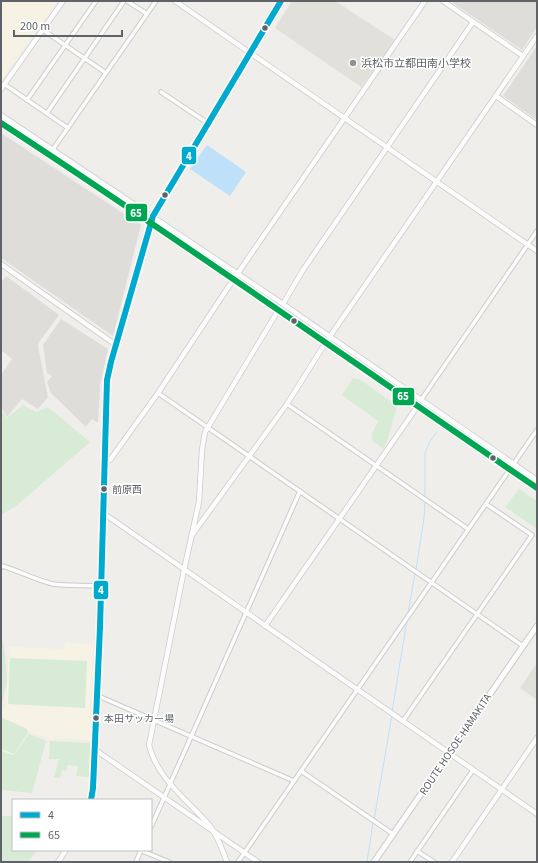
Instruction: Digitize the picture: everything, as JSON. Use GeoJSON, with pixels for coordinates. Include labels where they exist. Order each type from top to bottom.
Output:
{"type":"FeatureCollection","features":[{"type":"Feature","properties":{"kind":"main road","name":"ROUTE HOSOE-HAMAKITA"},"geometry":{"type":"LineString","coordinates":[[374,862],[537,626]]}},
{"type":"Feature","properties":{"kind":"street"},"geometry":{"type":"LineString","coordinates":[[1,89],[63,1]]}},
{"type":"Feature","properties":{"kind":"street"},"geometry":{"type":"LineString","coordinates":[[27,100],[96,1]]}},
{"type":"Feature","properties":{"kind":"street"},"geometry":{"type":"LineString","coordinates":[[47,113],[126,1],[147,14]]}},
{"type":"Feature","properties":{"kind":"street"},"geometry":{"type":"LineString","coordinates":[[49,155],[156,1]]}},
{"type":"Feature","properties":{"kind":"street"},"geometry":{"type":"LineString","coordinates":[[175,1],[537,251]]}},
{"type":"Feature","properties":{"kind":"street"},"geometry":{"type":"LineString","coordinates":[[91,799],[93,788],[107,380],[153,216],[282,1]]}},
{"type":"Feature","properties":{"kind":"street"},"geometry":{"type":"LineString","coordinates":[[104,462],[110,460],[158,393],[236,276],[425,1]]}},
{"type":"Feature","properties":{"kind":"street"},"geometry":{"type":"LineString","coordinates":[[443,1],[523,56]]}},
{"type":"Feature","properties":{"kind":"street"},"geometry":{"type":"LineString","coordinates":[[283,304],[303,270],[473,22]]}},
{"type":"Feature","properties":{"kind":"street"},"geometry":{"type":"LineString","coordinates":[[43,30],[106,73]]}},
{"type":"Feature","properties":{"kind":"street"},"geometry":{"type":"LineString","coordinates":[[192,535],[287,404],[326,342],[537,36]]}},
{"type":"Feature","properties":{"kind":"street"},"geometry":{"type":"LineString","coordinates":[[4,84],[68,128]]}},
{"type":"Feature","properties":{"kind":"street"},"geometry":{"type":"LineString","coordinates":[[161,92],[209,124]]}},
{"type":"Feature","properties":{"kind":"street"},"geometry":{"type":"LineString","coordinates":[[496,96],[537,125]]}},
{"type":"Feature","properties":{"kind":"street"},"geometry":{"type":"LineString","coordinates":[[1,115],[153,216],[279,309],[537,488]]}},
{"type":"Feature","properties":{"kind":"street"},"geometry":{"type":"LineString","coordinates":[[1,123],[151,222],[283,304],[537,480]]}},
{"type":"Feature","properties":{"kind":"street"},"geometry":{"type":"LineString","coordinates":[[266,626],[537,231]]}},
{"type":"Feature","properties":{"kind":"street"},"geometry":{"type":"LineString","coordinates":[[1,264],[116,345]]}},
{"type":"Feature","properties":{"kind":"street"},"geometry":{"type":"LineString","coordinates":[[227,862],[215,832],[169,783],[152,756],[149,745],[199,502],[203,438],[207,427],[279,309]]}},
{"type":"Feature","properties":{"kind":"street"},"geometry":{"type":"LineString","coordinates":[[158,393],[523,646]]}},
{"type":"Feature","properties":{"kind":"street"},"geometry":{"type":"LineString","coordinates":[[287,404],[468,529]]}},
{"type":"Feature","properties":{"kind":"street"},"geometry":{"type":"LineString","coordinates":[[238,862],[356,689],[537,430]]}},
{"type":"Feature","properties":{"kind":"street"},"geometry":{"type":"LineString","coordinates":[[152,825],[169,783],[300,491]]}},
{"type":"Feature","properties":{"kind":"street"},"geometry":{"type":"LineString","coordinates":[[403,721],[532,535],[486,504]]}},
{"type":"Feature","properties":{"kind":"street"},"geometry":{"type":"LineString","coordinates":[[103,513],[245,613],[537,814]]}},
{"type":"Feature","properties":{"kind":"street"},"geometry":{"type":"LineString","coordinates":[[1,567],[11,568],[30,577],[54,584],[100,586]]}},
{"type":"Feature","properties":{"kind":"street"},"geometry":{"type":"LineString","coordinates":[[96,695],[191,735],[294,782]]}},
{"type":"Feature","properties":{"kind":"street"},"geometry":{"type":"LineString","coordinates":[[452,862],[537,738]]}},
{"type":"Feature","properties":{"kind":"street"},"geometry":{"type":"LineString","coordinates":[[94,749],[258,862]]}},
{"type":"Feature","properties":{"kind":"street"},"geometry":{"type":"LineString","coordinates":[[410,862],[473,770]]}},
{"type":"Feature","properties":{"kind":"street"},"geometry":{"type":"LineString","coordinates":[[301,771],[393,834]]}},
{"type":"Feature","properties":{"kind":"street"},"geometry":{"type":"LineString","coordinates":[[58,862],[65,851]]}},
{"type":"Feature","properties":{"kind":"street"},"geometry":{"type":"LineString","coordinates":[[136,862],[141,851]]}},
{"type":"Feature","properties":{"kind":"street"},"geometry":{"type":"LineString","coordinates":[[143,851],[168,862]]}},
{"type":"Feature","properties":{"kind":"street"},"geometry":{"type":"LineString","coordinates":[[417,851],[434,862]]}},
{"type":"Feature","properties":{"kind":"shaded area"},"geometry":{"type":"Polygon","coordinates":[[[1,1],[57,1],[1,81],[1,1]]]}},
{"type":"Feature","properties":{"kind":"shaded area","name":"浜松市立都田南小学校"},"geometry":{"type":"Polygon","coordinates":[[[292,1],[335,1],[395,40],[361,87],[275,28],[292,1]]]}},
{"type":"Feature","properties":{"kind":"shaded area"},"geometry":{"type":"Polygon","coordinates":[[[450,1],[537,1],[537,27],[522,50],[450,1]]]}},
{"type":"Feature","properties":{"kind":"shaded area"},"geometry":{"type":"Polygon","coordinates":[[[537,46],[537,120],[503,96],[537,46]]]}},
{"type":"Feature","properties":{"kind":"shaded area"},"geometry":{"type":"Polygon","coordinates":[[[1,133],[141,225],[113,336],[1,258],[1,133]]]}},
{"type":"Feature","properties":{"kind":"shaded area"},"geometry":{"type":"Polygon","coordinates":[[[6,276],[59,315],[39,342],[38,346],[48,397],[38,409],[22,399],[7,417],[1,407],[1,375],[12,359],[1,350],[1,283],[6,276]]]}},
{"type":"Feature","properties":{"kind":"shaded area"},"geometry":{"type":"Polygon","coordinates":[[[61,319],[108,349],[100,385],[98,423],[92,419],[86,427],[51,393],[47,382],[52,376],[47,373],[43,345],[61,319]]]}},
{"type":"Feature","properties":{"kind":"shaded area"},"geometry":{"type":"Polygon","coordinates":[[[65,643],[93,644],[90,740],[51,739],[29,732],[14,755],[1,750],[1,712],[6,704],[9,647],[64,649],[65,643]]]}},
{"type":"Feature","properties":{"kind":"shaded area"},"geometry":{"type":"Polygon","coordinates":[[[537,663],[537,700],[520,688],[537,663]]]}},
{"type":"Feature","properties":{"kind":"green space"},"geometry":{"type":"Polygon","coordinates":[[[353,378],[359,379],[397,406],[387,442],[383,449],[372,440],[372,434],[378,421],[342,395],[353,378]]]}},
{"type":"Feature","properties":{"kind":"green space"},"geometry":{"type":"Polygon","coordinates":[[[23,405],[36,412],[48,407],[90,442],[16,506],[1,515],[1,410],[7,418],[23,405]]]}},
{"type":"Feature","properties":{"kind":"green space"},"geometry":{"type":"Polygon","coordinates":[[[519,489],[537,501],[537,529],[505,507],[519,489]]]}},
{"type":"Feature","properties":{"kind":"green space"},"geometry":{"type":"Polygon","coordinates":[[[1,632],[5,654],[7,682],[1,706],[1,632]]]}},
{"type":"Feature","properties":{"kind":"green space"},"geometry":{"type":"Polygon","coordinates":[[[10,658],[87,661],[85,708],[8,704],[10,658]]]}},
{"type":"Feature","properties":{"kind":"green space"},"geometry":{"type":"Polygon","coordinates":[[[1,717],[27,729],[28,733],[14,754],[1,749],[1,717]]]}},
{"type":"Feature","properties":{"kind":"green space"},"geometry":{"type":"Polygon","coordinates":[[[29,734],[46,741],[32,793],[1,790],[1,751],[14,755],[29,734]]]}},
{"type":"Feature","properties":{"kind":"green space"},"geometry":{"type":"Polygon","coordinates":[[[50,741],[90,743],[89,777],[76,776],[78,766],[68,765],[66,771],[62,770],[60,778],[54,777],[59,759],[49,759],[50,741]]]}},
{"type":"Feature","properties":{"kind":"green space"},"geometry":{"type":"Polygon","coordinates":[[[1,816],[12,816],[12,851],[36,851],[28,862],[1,862],[1,816]]]}},
{"type":"Feature","properties":{"kind":"water"},"geometry":{"type":"Polygon","coordinates":[[[207,145],[246,172],[230,196],[190,169],[207,145]]]}},
{"type":"Feature","properties":{"kind":"waterway"},"geometry":{"type":"LineString","coordinates":[[425,498],[425,453],[430,441],[437,432]]}},
{"type":"Feature","properties":{"kind":"waterway"},"geometry":{"type":"LineString","coordinates":[[416,570],[425,502]]}},
{"type":"Feature","properties":{"kind":"waterway"},"geometry":{"type":"LineString","coordinates":[[408,613],[415,573]]}},
{"type":"Feature","properties":{"kind":"waterway"},"geometry":{"type":"LineString","coordinates":[[392,712],[407,620]]}},
{"type":"Feature","properties":{"kind":"waterway"},"geometry":{"type":"LineString","coordinates":[[374,820],[392,715]]}},
{"type":"Feature","properties":{"kind":"waterway"},"geometry":{"type":"LineString","coordinates":[[367,862],[373,823]]}},
{"type":"Feature","properties":{"kind":"transit line","name":"4"},"geometry":{"type":"LineString","coordinates":[[91,799],[93,788],[100,627],[107,380],[111,362],[153,216],[281,1]]}},
{"type":"Feature","properties":{"kind":"transit line","name":"65"},"geometry":{"type":"LineString","coordinates":[[1,123],[203,258],[537,488]]}},
{"type":"Feature","properties":{"kind":"place","name":"浜松市立都田南小学校"},"geometry":{"type":"Point","coordinates":[353,63]}},
{"type":"Feature","properties":{"kind":"place","name":"前原西"},"geometry":{"type":"Point","coordinates":[104,489]}},
{"type":"Feature","properties":{"kind":"place","name":"本田サッカー場"},"geometry":{"type":"Point","coordinates":[96,718]}}]}
